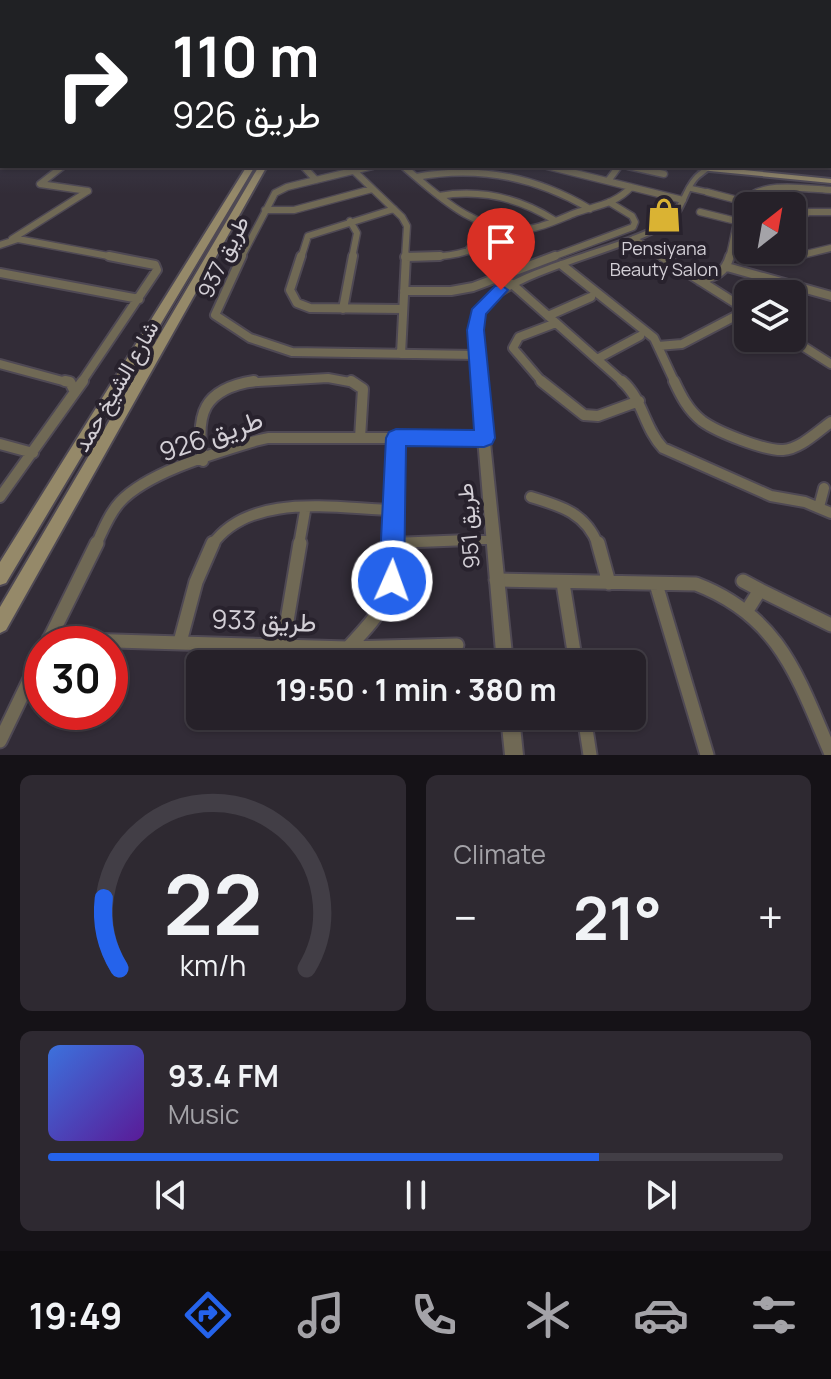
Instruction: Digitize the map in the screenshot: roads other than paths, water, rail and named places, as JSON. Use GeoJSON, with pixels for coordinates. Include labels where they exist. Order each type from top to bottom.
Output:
{"type":"FeatureCollection","features":[{"type":"Feature","properties":{"kind":"main road","name":"شارع الشيخ حمد"},"geometry":{"type":"LineString","coordinates":[[0,577],[250,168]]}},
{"type":"Feature","properties":{"kind":"main road","name":"شارع الشيخ حمد"},"geometry":{"type":"LineString","coordinates":[[0,624],[29,579],[262,168]]}},
{"type":"Feature","properties":{"kind":"main road"},"geometry":{"type":"LineString","coordinates":[[690,174],[715,168],[831,179]]}},
{"type":"Feature","properties":{"kind":"main road"},"geometry":{"type":"LineString","coordinates":[[753,168],[831,179]]}},
{"type":"Feature","properties":{"kind":"street"},"geometry":{"type":"LineString","coordinates":[[0,245],[88,191],[40,184],[60,168]]}},
{"type":"Feature","properties":{"kind":"street"},"geometry":{"type":"LineString","coordinates":[[305,168],[316,180]]}},
{"type":"Feature","properties":{"kind":"street","name":"طريق 937"},"geometry":{"type":"LineString","coordinates":[[365,168],[277,192],[217,305],[218,319],[284,351],[476,355]]}},
{"type":"Feature","properties":{"kind":"street"},"geometry":{"type":"LineString","coordinates":[[405,168],[464,215],[502,227],[524,229],[609,202],[625,195],[631,187]]}},
{"type":"Feature","properties":{"kind":"street"},"geometry":{"type":"LineString","coordinates":[[555,168],[683,200]]}},
{"type":"Feature","properties":{"kind":"street"},"geometry":{"type":"LineString","coordinates":[[608,181],[618,168]]}},
{"type":"Feature","properties":{"kind":"street"},"geometry":{"type":"LineString","coordinates":[[637,168],[664,174]]}},
{"type":"Feature","properties":{"kind":"street"},"geometry":{"type":"LineString","coordinates":[[416,177],[450,170],[483,171],[566,194],[590,209]]}},
{"type":"Feature","properties":{"kind":"street"},"geometry":{"type":"LineString","coordinates":[[354,171],[394,209],[407,226],[401,354]]}},
{"type":"Feature","properties":{"kind":"street"},"geometry":{"type":"LineString","coordinates":[[690,174],[707,192],[734,199]]}},
{"type":"Feature","properties":{"kind":"street","name":"طريق 951"},"geometry":{"type":"LineString","coordinates":[[504,650],[476,355],[478,313],[488,300],[512,284],[634,239],[668,222],[683,200],[690,174]]}},
{"type":"Feature","properties":{"kind":"street"},"geometry":{"type":"LineString","coordinates":[[763,192],[775,188],[831,190]]}},
{"type":"Feature","properties":{"kind":"street"},"geometry":{"type":"LineString","coordinates":[[265,210],[294,210],[372,189]]}},
{"type":"Feature","properties":{"kind":"street"},"geometry":{"type":"LineString","coordinates":[[439,196],[459,191],[474,192],[537,210],[554,220]]}},
{"type":"Feature","properties":{"kind":"street"},"geometry":{"type":"LineString","coordinates":[[404,291],[459,290],[633,227],[635,222],[632,216],[609,202]]}},
{"type":"Feature","properties":{"kind":"street"},"geometry":{"type":"LineString","coordinates":[[394,209],[316,231],[306,237],[290,290],[293,299],[303,306],[402,309]]}},
{"type":"Feature","properties":{"kind":"street"},"geometry":{"type":"LineString","coordinates":[[700,212],[734,218]]}},
{"type":"Feature","properties":{"kind":"street"},"geometry":{"type":"LineString","coordinates":[[806,213],[831,212]]}},
{"type":"Feature","properties":{"kind":"street"},"geometry":{"type":"LineString","coordinates":[[343,309],[357,233],[350,221]]}},
{"type":"Feature","properties":{"kind":"street"},"geometry":{"type":"LineString","coordinates":[[405,257],[440,257],[469,249],[491,240],[502,227]]}},
{"type":"Feature","properties":{"kind":"street"},"geometry":{"type":"LineString","coordinates":[[0,497],[157,270],[155,265],[12,239]]}},
{"type":"Feature","properties":{"kind":"street"},"geometry":{"type":"LineString","coordinates":[[634,239],[734,302]]}},
{"type":"Feature","properties":{"kind":"street"},"geometry":{"type":"LineString","coordinates":[[700,281],[718,275],[727,267],[734,241]]}},
{"type":"Feature","properties":{"kind":"street"},"geometry":{"type":"LineString","coordinates":[[806,256],[831,248]]}},
{"type":"Feature","properties":{"kind":"street"},"geometry":{"type":"LineString","coordinates":[[469,249],[500,277]]}},
{"type":"Feature","properties":{"kind":"street"},"geometry":{"type":"LineString","coordinates":[[562,265],[645,330],[658,346],[685,404],[710,425],[759,446],[782,450],[800,444],[829,425]]}},
{"type":"Feature","properties":{"kind":"street"},"geometry":{"type":"LineString","coordinates":[[727,267],[831,296]]}},
{"type":"Feature","properties":{"kind":"street"},"geometry":{"type":"LineString","coordinates":[[0,273],[139,299]]}},
{"type":"Feature","properties":{"kind":"street"},"geometry":{"type":"LineString","coordinates":[[512,284],[631,389],[639,401],[653,439],[667,451],[771,496],[819,507],[831,513]]}},
{"type":"Feature","properties":{"kind":"street"},"geometry":{"type":"LineString","coordinates":[[591,297],[519,337],[513,348],[570,409],[583,416],[592,417],[639,401]]}},
{"type":"Feature","properties":{"kind":"street"},"geometry":{"type":"LineString","coordinates":[[658,346],[682,344],[734,318]]}},
{"type":"Feature","properties":{"kind":"street"},"geometry":{"type":"LineString","coordinates":[[597,359],[640,336]]}},
{"type":"Feature","properties":{"kind":"street"},"geometry":{"type":"LineString","coordinates":[[806,348],[831,364]]}},
{"type":"Feature","properties":{"kind":"street"},"geometry":{"type":"LineString","coordinates":[[0,364],[70,382],[75,392]]}},
{"type":"Feature","properties":{"kind":"street"},"geometry":{"type":"LineString","coordinates":[[203,461],[198,429],[208,403],[225,391],[251,380],[353,381],[363,389],[360,438]]}},
{"type":"Feature","properties":{"kind":"street","name":"طريق 926"},"geometry":{"type":"LineString","coordinates":[[56,626],[116,506],[144,485],[268,438],[484,438]]}},
{"type":"Feature","properties":{"kind":"street"},"geometry":{"type":"LineString","coordinates":[[348,648],[370,626],[386,599],[392,581],[396,438]]}},
{"type":"Feature","properties":{"kind":"street"},"geometry":{"type":"LineString","coordinates":[[0,444],[33,453]]}},
{"type":"Feature","properties":{"kind":"street"},"geometry":{"type":"LineString","coordinates":[[819,507],[824,488]]}},
{"type":"Feature","properties":{"kind":"street"},"geometry":{"type":"LineString","coordinates":[[531,497],[576,511],[589,521],[609,583]]}},
{"type":"Feature","properties":{"kind":"street"},"geometry":{"type":"LineString","coordinates":[[180,642],[203,562],[218,536],[230,525],[255,514],[394,510]]}},
{"type":"Feature","properties":{"kind":"street"},"geometry":{"type":"LineString","coordinates":[[283,645],[305,511]]}},
{"type":"Feature","properties":{"kind":"street"},"geometry":{"type":"LineString","coordinates":[[393,543],[493,540]]}},
{"type":"Feature","properties":{"kind":"street"},"geometry":{"type":"LineString","coordinates":[[496,580],[696,584],[724,594],[748,609],[779,641],[831,754]]}},
{"type":"Feature","properties":{"kind":"street"},"geometry":{"type":"LineString","coordinates":[[743,581],[831,625]]}},
{"type":"Feature","properties":{"kind":"street"},"geometry":{"type":"LineString","coordinates":[[563,583],[574,650]]}},
{"type":"Feature","properties":{"kind":"street"},"geometry":{"type":"LineString","coordinates":[[656,584],[707,755]]}},
{"type":"Feature","properties":{"kind":"street"},"geometry":{"type":"LineString","coordinates":[[748,609],[760,590]]}},
{"type":"Feature","properties":{"kind":"street","name":"طريق 933"},"geometry":{"type":"LineString","coordinates":[[128,642],[348,648],[457,645]]}},
{"type":"Feature","properties":{"kind":"street"},"geometry":{"type":"LineString","coordinates":[[0,741],[24,691]]}},
{"type":"Feature","properties":{"kind":"street"},"geometry":{"type":"LineString","coordinates":[[511,730],[514,755]]}},
{"type":"Feature","properties":{"kind":"street"},"geometry":{"type":"LineString","coordinates":[[586,730],[590,755]]}},
{"type":"Feature","properties":{"kind":"place","name":"Pensiyana Beauty Salon"},"geometry":{"type":"Point","coordinates":[664,215]}}]}
